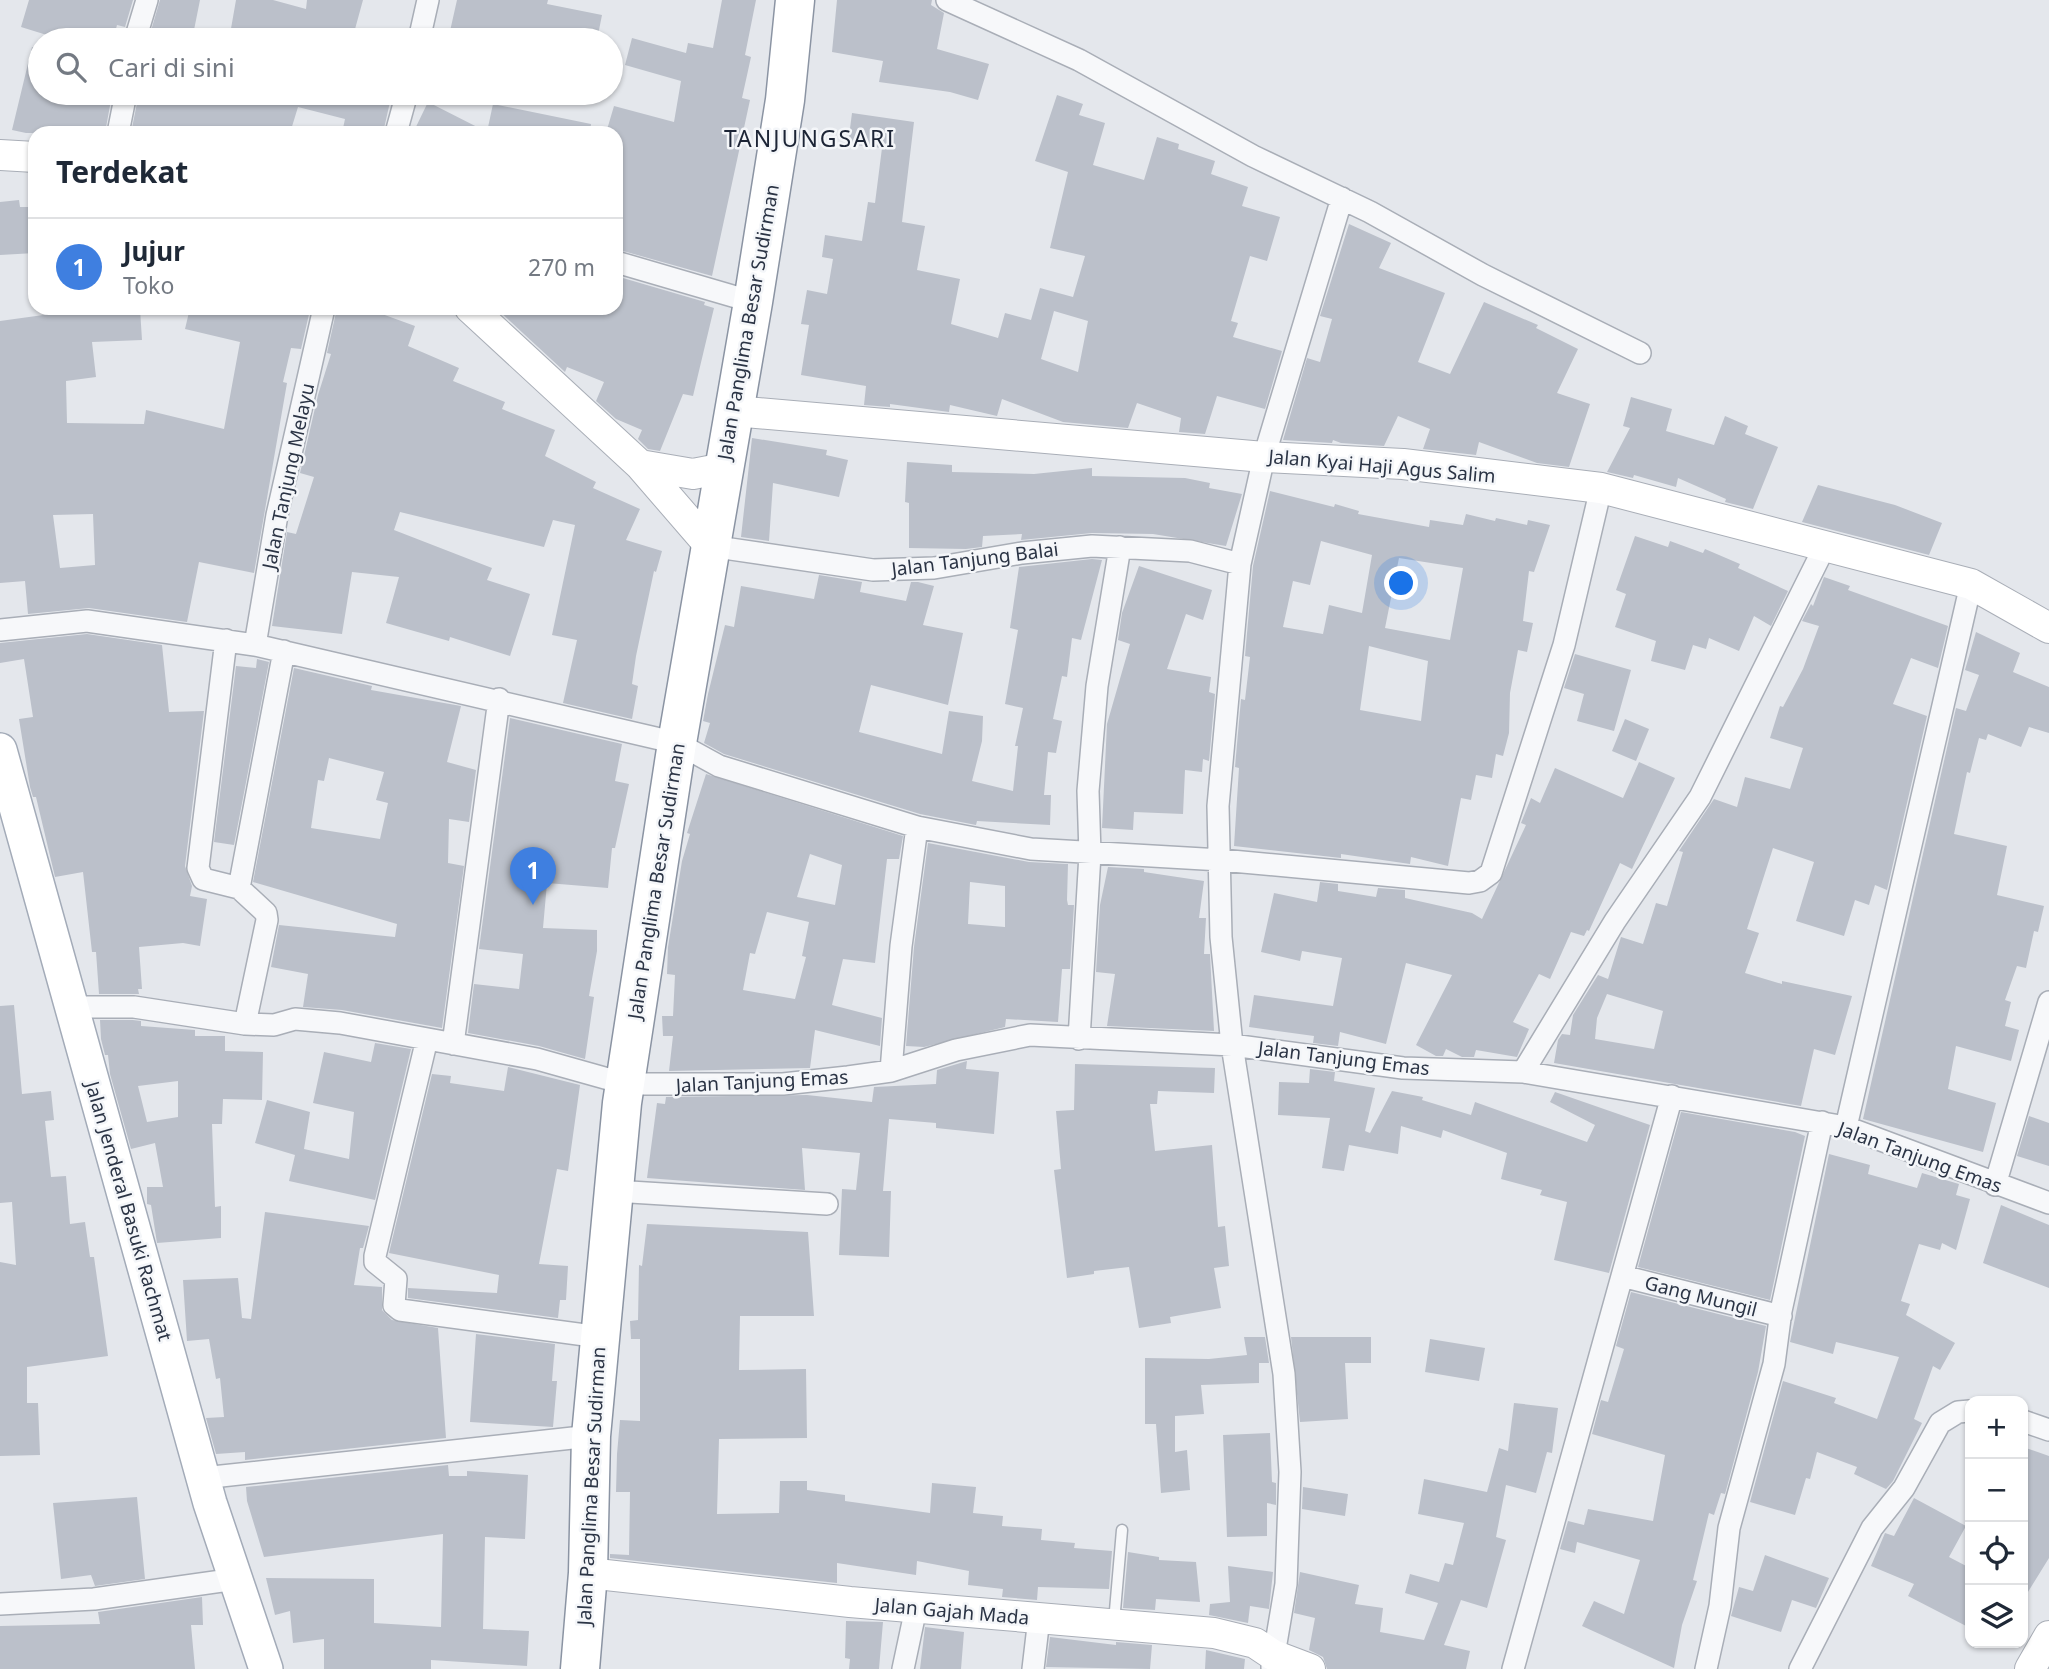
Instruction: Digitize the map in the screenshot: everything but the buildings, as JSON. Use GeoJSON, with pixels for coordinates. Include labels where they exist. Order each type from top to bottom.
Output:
{"type":"FeatureCollection","features":[{"type":"Feature","properties":{"kind":"highway","name":"Jalan Panglima Besar Sudirman"},"geometry":{"type":"LineString","coordinates":[[580,1669],[587,1573],[591,1436],[626,1084],[677,743],[785,100],[795,0]]}},
{"type":"Feature","properties":{"kind":"main road","name":"Jalan Jenderal Basuki Rachmat"},"geometry":{"type":"LineString","coordinates":[[2,772],[203,1478],[266,1669]]}},
{"type":"Feature","properties":{"kind":"street"},"geometry":{"type":"LineString","coordinates":[[138,28],[146,0]]}},
{"type":"Feature","properties":{"kind":"street"},"geometry":{"type":"LineString","coordinates":[[422,28],[428,0]]}},
{"type":"Feature","properties":{"kind":"street"},"geometry":{"type":"LineString","coordinates":[[947,0],[1079,60],[1253,156],[1342,198],[1483,275],[1640,354]]}},
{"type":"Feature","properties":{"kind":"street"},"geometry":{"type":"LineString","coordinates":[[119,126],[124,105]]}},
{"type":"Feature","properties":{"kind":"street"},"geometry":{"type":"LineString","coordinates":[[398,126],[404,105]]}},
{"type":"Feature","properties":{"kind":"street"},"geometry":{"type":"LineString","coordinates":[[0,155],[28,157]]}},
{"type":"Feature","properties":{"kind":"street"},"geometry":{"type":"LineString","coordinates":[[1272,1662],[1286,1584],[1290,1472],[1284,1374],[1231,1045],[1221,937],[1219,793],[1240,564],[1264,457],[1342,198]]}},
{"type":"Feature","properties":{"kind":"street"},"geometry":{"type":"LineString","coordinates":[[623,264],[753,302]]}},
{"type":"Feature","properties":{"kind":"street","name":"Jalan Tanjung Melayu"},"geometry":{"type":"LineString","coordinates":[[255,645],[277,515],[322,315]]}},
{"type":"Feature","properties":{"kind":"street"},"geometry":{"type":"LineString","coordinates":[[478,315],[640,466],[710,546]]}},
{"type":"Feature","properties":{"kind":"street","name":"Jalan Kyai Haji Agus Salim"},"geometry":{"type":"LineString","coordinates":[[734,411],[1264,457],[1403,464],[1601,488],[1826,544],[1971,584],[2049,628]]}},
{"type":"Feature","properties":{"kind":"street"},"geometry":{"type":"LineString","coordinates":[[640,466],[693,474],[724,468]]}},
{"type":"Feature","properties":{"kind":"street"},"geometry":{"type":"LineString","coordinates":[[0,631],[87,621],[226,640],[284,651],[499,699],[677,743],[719,765],[917,827],[1031,849],[1221,860],[1469,883],[1486,877],[1564,645],[1601,488]]}},
{"type":"Feature","properties":{"kind":"street"},"geometry":{"type":"LineString","coordinates":[[1523,1072],[1615,921],[1700,797],[1826,544]]}},
{"type":"Feature","properties":{"kind":"street","name":"Jalan Tanjung Balai"},"geometry":{"type":"LineString","coordinates":[[710,546],[873,570],[934,568],[1022,553],[1091,546],[1190,551],[1240,564]]}},
{"type":"Feature","properties":{"kind":"street"},"geometry":{"type":"LineString","coordinates":[[1079,1039],[1090,854],[1088,802],[1097,686],[1120,547]]}},
{"type":"Feature","properties":{"kind":"street"},"geometry":{"type":"LineString","coordinates":[[1846,1127],[1971,584]]}},
{"type":"Feature","properties":{"kind":"street"},"geometry":{"type":"LineString","coordinates":[[226,640],[198,868],[203,880],[239,887],[266,913],[267,920],[245,1024]]}},
{"type":"Feature","properties":{"kind":"street"},"geometry":{"type":"LineString","coordinates":[[239,887],[284,651]]}},
{"type":"Feature","properties":{"kind":"street"},"geometry":{"type":"LineString","coordinates":[[453,1044],[499,699]]}},
{"type":"Feature","properties":{"kind":"street"},"geometry":{"type":"LineString","coordinates":[[891,1071],[901,946],[917,827]]}},
{"type":"Feature","properties":{"kind":"street"},"geometry":{"type":"LineString","coordinates":[[1996,1185],[2049,1002]]}},
{"type":"Feature","properties":{"kind":"street","name":"Jalan Tanjung Emas"},"geometry":{"type":"LineString","coordinates":[[71,1007],[134,1007],[245,1024],[274,1025],[295,1019],[340,1023],[537,1059],[626,1084],[684,1087],[783,1084],[891,1071],[956,1050],[1030,1035],[1231,1045],[1403,1068],[1523,1072],[1846,1127],[2049,1203]]}},
{"type":"Feature","properties":{"kind":"street"},"geometry":{"type":"LineString","coordinates":[[428,1039],[375,1256],[375,1262],[396,1279],[394,1304],[400,1310],[600,1337]]}},
{"type":"Feature","properties":{"kind":"street"},"geometry":{"type":"LineString","coordinates":[[1513,1669],[1672,1096]]}},
{"type":"Feature","properties":{"kind":"street"},"geometry":{"type":"LineString","coordinates":[[1706,1669],[1720,1606],[1730,1528],[1774,1364],[1781,1316],[1822,1122]]}},
{"type":"Feature","properties":{"kind":"street"},"geometry":{"type":"LineString","coordinates":[[614,1191],[827,1204]]}},
{"type":"Feature","properties":{"kind":"street","name":"Gang Mungil"},"geometry":{"type":"LineString","coordinates":[[1622,1276],[1781,1316]]}},
{"type":"Feature","properties":{"kind":"street"},"geometry":{"type":"LineString","coordinates":[[1800,1669],[1872,1528],[1904,1488],[1940,1423],[1958,1412],[1965,1411]]}},
{"type":"Feature","properties":{"kind":"street"},"geometry":{"type":"LineString","coordinates":[[2028,1423],[2049,1430]]}},
{"type":"Feature","properties":{"kind":"street"},"geometry":{"type":"LineString","coordinates":[[203,1478],[591,1436]]}},
{"type":"Feature","properties":{"kind":"street","name":"Jalan Gajah Mada"},"geometry":{"type":"LineString","coordinates":[[587,1573],[916,1608],[1214,1633],[1255,1643],[1272,1662],[1310,1669]]}},
{"type":"Feature","properties":{"kind":"street"},"geometry":{"type":"LineString","coordinates":[[0,1604],[94,1600],[236,1579]]}},
{"type":"Feature","properties":{"kind":"street"},"geometry":{"type":"LineString","coordinates":[[903,1669],[916,1608]]}},
{"type":"Feature","properties":{"kind":"street"},"geometry":{"type":"LineString","coordinates":[[1033,1669],[1039,1618]]}},
{"type":"Feature","properties":{"kind":"street"},"geometry":{"type":"LineString","coordinates":[[2030,1669],[2049,1636]]}},
{"type":"Feature","properties":{"kind":"lane"},"geometry":{"type":"LineString","coordinates":[[1114,1625],[1122,1530]]}},
{"type":"Feature","properties":{"kind":"place","name":"Jujur"},"geometry":{"type":"Point","coordinates":[533,905]}},
{"type":"Feature","properties":{"kind":"district","name":"TANJUNGSARI"},"geometry":{"type":"Point","coordinates":[810,138]}}]}
